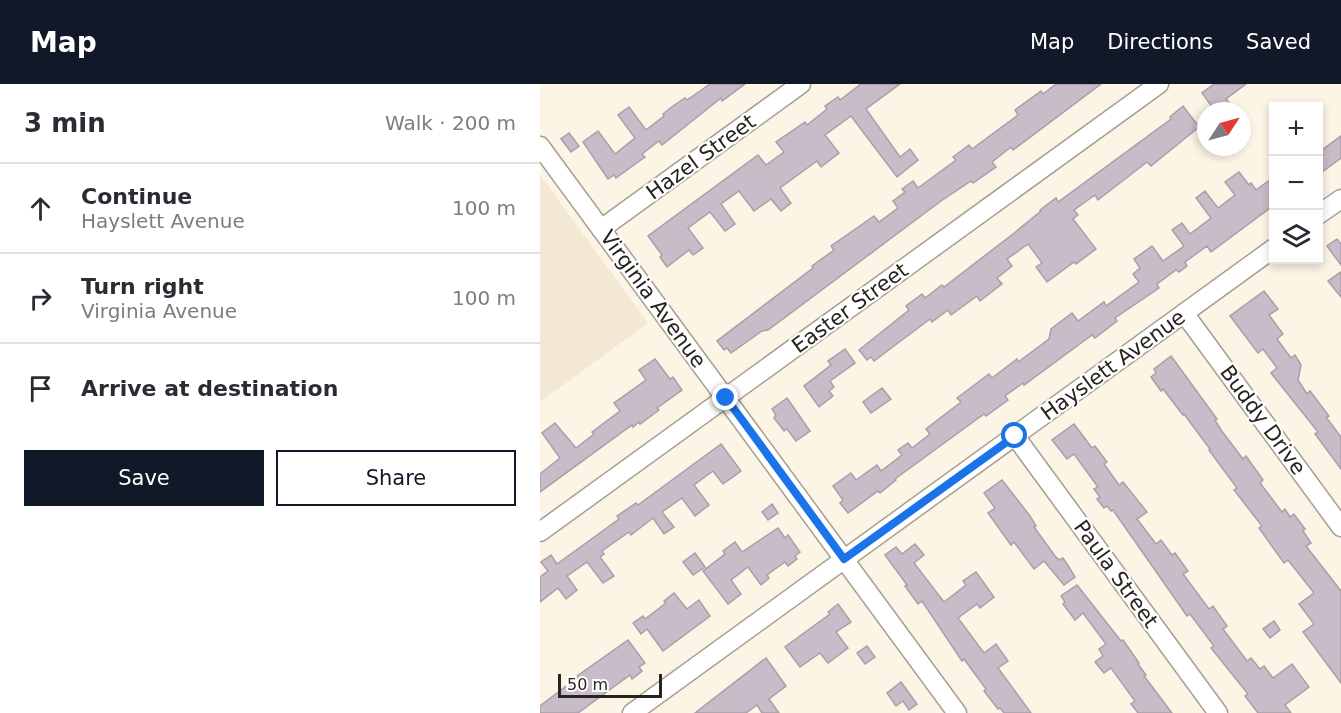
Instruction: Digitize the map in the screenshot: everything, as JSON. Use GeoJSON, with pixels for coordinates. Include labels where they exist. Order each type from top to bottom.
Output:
{"type":"FeatureCollection","features":[{"type":"Feature","properties":{"kind":"street","name":"Hazel Street"},"geometry":{"type":"LineString","coordinates":[[602,229],[801,84]]}},
{"type":"Feature","properties":{"kind":"street","name":"Easter Street"},"geometry":{"type":"LineString","coordinates":[[540,532],[1159,84]]}},
{"type":"Feature","properties":{"kind":"street","name":"Virginia Avenue"},"geometry":{"type":"LineString","coordinates":[[540,146],[957,713]]}},
{"type":"Feature","properties":{"kind":"street"},"geometry":{"type":"LineString","coordinates":[[1323,212],[1341,199]]}},
{"type":"Feature","properties":{"kind":"street","name":"Hayslett Avenue"},"geometry":{"type":"LineString","coordinates":[[632,713],[1269,252]]}},
{"type":"Feature","properties":{"kind":"street","name":"Buddy Drive"},"geometry":{"type":"LineString","coordinates":[[1184,313],[1341,527]]}},
{"type":"Feature","properties":{"kind":"street","name":"Paula Street"},"geometry":{"type":"LineString","coordinates":[[1015,436],[1218,713]]}},
{"type":"Feature","properties":{"kind":"shaded area"},"geometry":{"type":"Polygon","coordinates":[[[540,175],[648,323],[540,402],[540,175]]]}},
{"type":"Feature","properties":{"kind":"building"},"geometry":{"type":"Polygon","coordinates":[[[710,84],[745,84],[722,101],[721,98],[662,145],[659,141],[642,154],[645,157],[616,178],[614,175],[608,179],[583,142],[598,131],[615,154],[635,138],[618,115],[629,107],[646,130],[673,106],[685,98],[687,100],[710,84]]]}},
{"type":"Feature","properties":{"kind":"building"},"geometry":{"type":"Polygon","coordinates":[[[861,84],[900,84],[866,109],[900,157],[910,149],[918,160],[897,177],[851,116],[825,135],[839,153],[821,167],[817,161],[780,188],[791,203],[781,211],[771,199],[754,211],[739,191],[721,204],[735,224],[725,231],[710,212],[688,228],[703,248],[693,255],[689,250],[667,267],[660,257],[662,255],[648,236],[758,155],[766,165],[784,152],[776,142],[805,122],[807,125],[827,109],[825,106],[838,97],[840,100],[861,84]]]}},
{"type":"Feature","properties":{"kind":"building"},"geometry":{"type":"Polygon","coordinates":[[[1056,84],[1101,84],[1013,150],[1011,147],[992,162],[996,167],[941,201],[768,330],[762,331],[731,353],[727,348],[724,350],[717,341],[813,268],[812,266],[834,250],[831,246],[874,216],[879,222],[898,208],[893,201],[905,192],[902,189],[913,181],[918,188],[956,160],[953,157],[969,145],[972,149],[1018,115],[1015,110],[1041,91],[1043,94],[1056,84]]]}},
{"type":"Feature","properties":{"kind":"building"},"geometry":{"type":"Polygon","coordinates":[[[1214,84],[1246,84],[1226,99],[1228,102],[1208,102],[1202,93],[1214,84]]]}},
{"type":"Feature","properties":{"kind":"building"},"geometry":{"type":"Polygon","coordinates":[[[1183,106],[1197,124],[1197,129],[1151,166],[1147,162],[1098,200],[1095,195],[1074,210],[1078,215],[1073,219],[1096,249],[1076,264],[1074,262],[1047,282],[1036,267],[1042,263],[1028,244],[1007,259],[1012,266],[997,278],[1002,284],[980,301],[977,296],[951,315],[948,310],[932,322],[930,319],[874,361],[871,357],[867,360],[859,350],[909,310],[906,306],[922,294],[925,298],[942,285],[944,287],[1013,234],[1040,210],[1056,198],[1058,202],[1171,119],[1170,117],[1183,106]]]}},
{"type":"Feature","properties":{"kind":"building"},"geometry":{"type":"Polygon","coordinates":[[[569,133],[579,146],[571,152],[561,139],[569,133]]]}},
{"type":"Feature","properties":{"kind":"building"},"geometry":{"type":"Polygon","coordinates":[[[1341,136],[1341,158],[1323,171],[1323,149],[1341,136]]]}},
{"type":"Feature","properties":{"kind":"building"},"geometry":{"type":"Polygon","coordinates":[[[1239,172],[1256,190],[1269,181],[1269,209],[1211,252],[1207,246],[1185,262],[1187,266],[1179,272],[1176,270],[1157,284],[1159,288],[1115,318],[1117,321],[1095,338],[1092,335],[1024,385],[1023,383],[1005,396],[1008,400],[986,416],[984,414],[895,479],[880,493],[878,491],[848,513],[840,503],[843,500],[833,486],[851,473],[856,480],[877,465],[881,471],[902,455],[898,450],[908,443],[912,448],[930,434],[926,429],[961,402],[957,398],[989,374],[992,378],[1017,359],[1018,362],[1049,339],[1051,329],[1072,313],[1078,321],[1104,302],[1106,306],[1139,282],[1133,274],[1140,268],[1134,259],[1152,246],[1163,261],[1184,246],[1172,230],[1182,223],[1190,234],[1211,218],[1196,198],[1205,191],[1218,208],[1235,195],[1225,182],[1239,172]]]}},
{"type":"Feature","properties":{"kind":"building"},"geometry":{"type":"Polygon","coordinates":[[[1337,239],[1341,244],[1341,265],[1327,246],[1337,239]]]}},
{"type":"Feature","properties":{"kind":"building"},"geometry":{"type":"Polygon","coordinates":[[[1341,272],[1341,297],[1328,281],[1341,272]]]}},
{"type":"Feature","properties":{"kind":"building"},"geometry":{"type":"Polygon","coordinates":[[[1264,291],[1278,309],[1269,315],[1283,334],[1277,339],[1291,358],[1295,355],[1301,365],[1298,380],[1307,394],[1310,391],[1329,416],[1326,417],[1341,437],[1341,469],[1315,434],[1318,432],[1271,373],[1277,368],[1263,349],[1258,353],[1230,316],[1264,291]]]}},
{"type":"Feature","properties":{"kind":"building"},"geometry":{"type":"Polygon","coordinates":[[[845,349],[855,363],[830,381],[834,387],[829,391],[833,396],[819,407],[804,386],[831,365],[828,361],[845,349]]]}},
{"type":"Feature","properties":{"kind":"building"},"geometry":{"type":"Polygon","coordinates":[[[1171,356],[1217,419],[1215,420],[1221,430],[1243,459],[1246,456],[1263,480],[1260,483],[1282,512],[1285,509],[1290,517],[1294,514],[1305,529],[1303,531],[1311,543],[1306,546],[1341,591],[1341,683],[1303,632],[1314,624],[1299,604],[1314,593],[1288,560],[1284,563],[1259,528],[1262,526],[1234,490],[1237,488],[1210,449],[1184,414],[1163,389],[1161,391],[1151,377],[1156,373],[1154,369],[1171,356]]]}},
{"type":"Feature","properties":{"kind":"building"},"geometry":{"type":"Polygon","coordinates":[[[655,359],[670,379],[673,377],[682,390],[640,424],[639,422],[633,427],[632,425],[540,492],[540,474],[560,458],[542,433],[555,423],[576,448],[594,434],[592,432],[620,411],[614,403],[646,380],[639,370],[655,359]]]}},
{"type":"Feature","properties":{"kind":"building"},"geometry":{"type":"Polygon","coordinates":[[[882,388],[891,399],[871,413],[863,402],[882,388]]]}},
{"type":"Feature","properties":{"kind":"building"},"geometry":{"type":"Polygon","coordinates":[[[787,398],[810,431],[796,441],[774,418],[776,415],[772,409],[787,398]]]}},
{"type":"Feature","properties":{"kind":"building"},"geometry":{"type":"Polygon","coordinates":[[[1074,424],[1092,448],[1095,446],[1107,462],[1104,464],[1119,485],[1123,482],[1147,512],[1137,519],[1156,544],[1161,540],[1172,555],[1175,553],[1188,571],[1183,574],[1209,609],[1213,606],[1227,626],[1223,629],[1247,661],[1251,658],[1260,669],[1264,666],[1273,678],[1292,664],[1309,687],[1285,705],[1291,713],[1258,713],[1245,696],[1248,694],[1211,648],[1214,646],[1190,614],[1187,616],[1113,510],[1111,511],[1107,506],[1104,508],[1097,499],[1100,497],[1094,489],[1098,487],[1074,454],[1067,459],[1052,440],[1074,424]]]}},
{"type":"Feature","properties":{"kind":"building"},"geometry":{"type":"Polygon","coordinates":[[[721,444],[741,471],[723,484],[713,471],[694,485],[709,505],[695,516],[682,498],[662,512],[674,527],[664,534],[653,518],[631,535],[629,532],[602,551],[604,554],[600,557],[614,576],[603,583],[587,562],[567,576],[577,590],[566,599],[558,588],[540,602],[540,577],[548,571],[541,562],[551,555],[557,564],[619,519],[617,516],[636,503],[638,505],[721,444]]]}},
{"type":"Feature","properties":{"kind":"building"},"geometry":{"type":"Polygon","coordinates":[[[1002,480],[1030,516],[1036,526],[1034,527],[1055,556],[1059,560],[1063,558],[1075,577],[1064,585],[1044,561],[1034,569],[1014,542],[1011,545],[988,513],[995,508],[984,493],[1002,480]]]}},
{"type":"Feature","properties":{"kind":"building"},"geometry":{"type":"Polygon","coordinates":[[[772,504],[778,513],[768,520],[762,512],[772,504]]]}},
{"type":"Feature","properties":{"kind":"building"},"geometry":{"type":"Polygon","coordinates":[[[778,528],[785,538],[788,535],[800,552],[795,556],[797,559],[788,566],[785,562],[767,575],[769,578],[761,585],[748,567],[731,580],[741,594],[728,604],[703,571],[725,554],[723,551],[735,542],[742,552],[778,528]]]}},
{"type":"Feature","properties":{"kind":"building"},"geometry":{"type":"Polygon","coordinates":[[[915,544],[924,555],[914,563],[944,602],[966,585],[963,581],[976,572],[994,597],[980,608],[977,604],[958,618],[984,653],[996,644],[1008,661],[998,668],[1031,713],[1004,713],[1000,708],[998,709],[964,659],[962,661],[922,601],[918,604],[905,586],[907,585],[885,555],[896,547],[902,554],[915,544]]]}},
{"type":"Feature","properties":{"kind":"building"},"geometry":{"type":"Polygon","coordinates":[[[695,553],[705,567],[693,575],[683,562],[695,553]]]}},
{"type":"Feature","properties":{"kind":"building"},"geometry":{"type":"Polygon","coordinates":[[[1077,585],[1121,641],[1123,640],[1146,675],[1144,676],[1172,713],[1138,713],[1131,704],[1135,701],[1111,668],[1104,673],[1095,662],[1103,656],[1099,649],[1106,644],[1083,613],[1075,620],[1063,604],[1065,602],[1061,596],[1077,585]]]}},
{"type":"Feature","properties":{"kind":"building"},"geometry":{"type":"Polygon","coordinates":[[[674,593],[687,609],[699,600],[710,616],[663,651],[647,629],[641,634],[633,623],[643,616],[645,619],[666,603],[664,601],[674,593]]]}},
{"type":"Feature","properties":{"kind":"building"},"geometry":{"type":"Polygon","coordinates":[[[838,604],[851,622],[836,632],[848,648],[828,663],[820,653],[800,667],[785,647],[830,614],[828,612],[838,604]]]}},
{"type":"Feature","properties":{"kind":"building"},"geometry":{"type":"Polygon","coordinates":[[[1274,621],[1280,630],[1270,638],[1263,629],[1274,621]]]}},
{"type":"Feature","properties":{"kind":"building"},"geometry":{"type":"Polygon","coordinates":[[[628,640],[645,663],[639,667],[642,671],[632,679],[630,675],[578,713],[540,713],[540,706],[577,676],[628,640]]]}},
{"type":"Feature","properties":{"kind":"building"},"geometry":{"type":"Polygon","coordinates":[[[867,646],[875,657],[865,664],[857,653],[867,646]]]}},
{"type":"Feature","properties":{"kind":"building"},"geometry":{"type":"Polygon","coordinates":[[[766,658],[786,686],[769,699],[779,713],[762,713],[757,705],[746,713],[695,713],[766,658]]]}},
{"type":"Feature","properties":{"kind":"building"},"geometry":{"type":"Polygon","coordinates":[[[901,682],[917,704],[909,710],[903,701],[896,706],[887,693],[901,682]]]}},
{"type":"Feature","properties":{"kind":"route"},"geometry":{"type":"LineString","coordinates":[[726,398],[844,559],[1015,436]]}}]}
